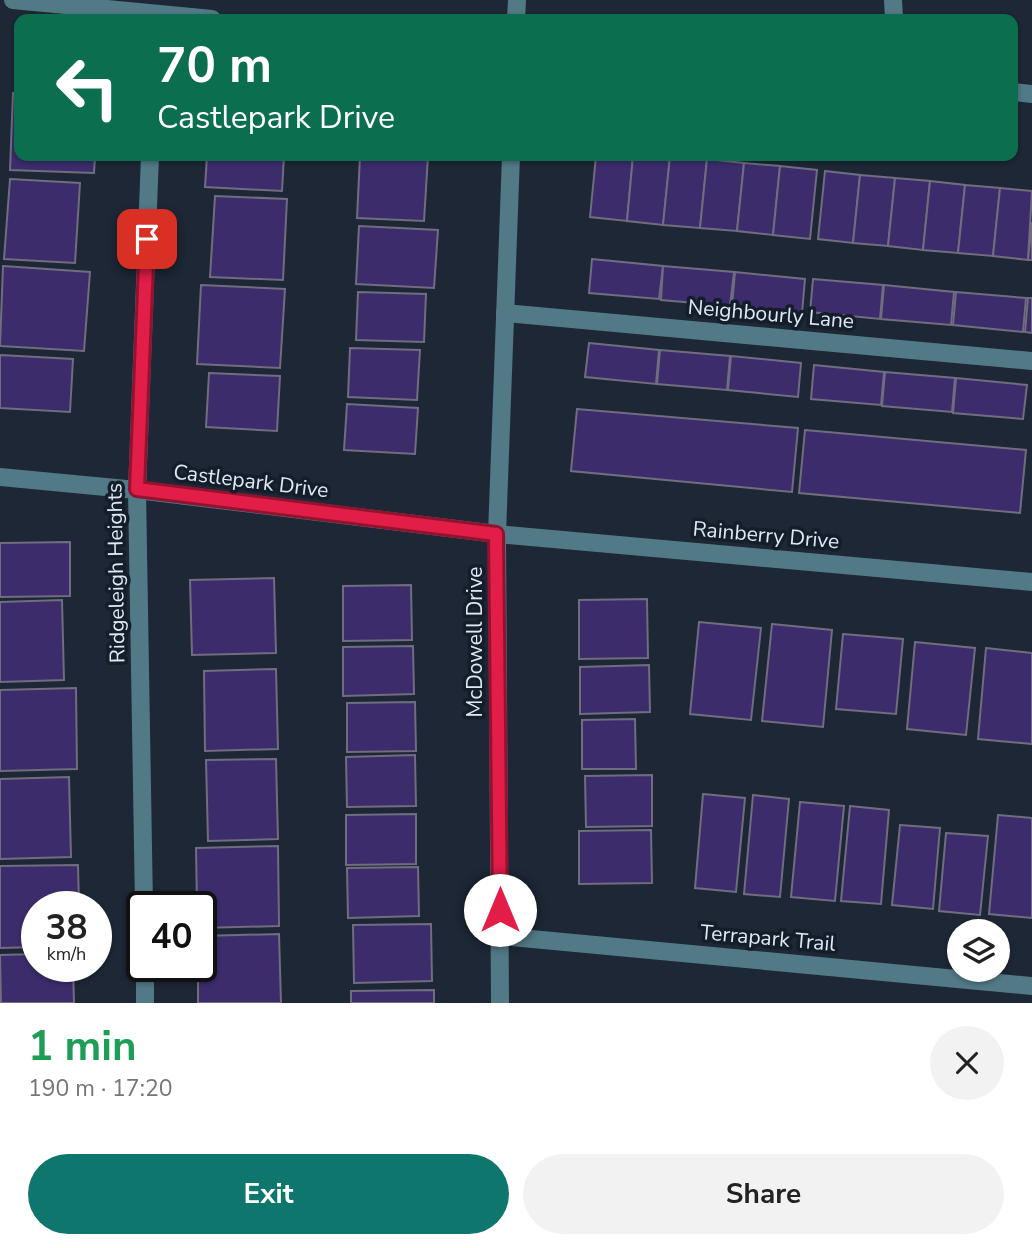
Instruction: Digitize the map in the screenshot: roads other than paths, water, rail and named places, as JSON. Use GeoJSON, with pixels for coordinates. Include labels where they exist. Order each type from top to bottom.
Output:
{"type":"FeatureCollection","features":[{"type":"Feature","properties":{"kind":"street"},"geometry":{"type":"LineString","coordinates":[[13,0],[176,14]]}},
{"type":"Feature","properties":{"kind":"street","name":"Ridgeleigh Heights"},"geometry":{"type":"LineString","coordinates":[[144,891],[137,489],[150,161]]}},
{"type":"Feature","properties":{"kind":"street","name":"McDowell Drive"},"geometry":{"type":"LineString","coordinates":[[500,1003],[496,534],[511,161]]}},
{"type":"Feature","properties":{"kind":"street","name":"Neighbourly Lane"},"geometry":{"type":"LineString","coordinates":[[505,313],[1032,360]]}},
{"type":"Feature","properties":{"kind":"street","name":"Castlepark Drive"},"geometry":{"type":"LineString","coordinates":[[0,477],[137,489],[496,534]]}},
{"type":"Feature","properties":{"kind":"street","name":"Rainberry Drive"},"geometry":{"type":"LineString","coordinates":[[496,534],[1032,582]]}},
{"type":"Feature","properties":{"kind":"street","name":"Terrapark Trail"},"geometry":{"type":"LineString","coordinates":[[500,936],[1032,986]]}},
{"type":"Feature","properties":{"kind":"street"},"geometry":{"type":"LineString","coordinates":[[145,982],[145,1003]]}}]}
